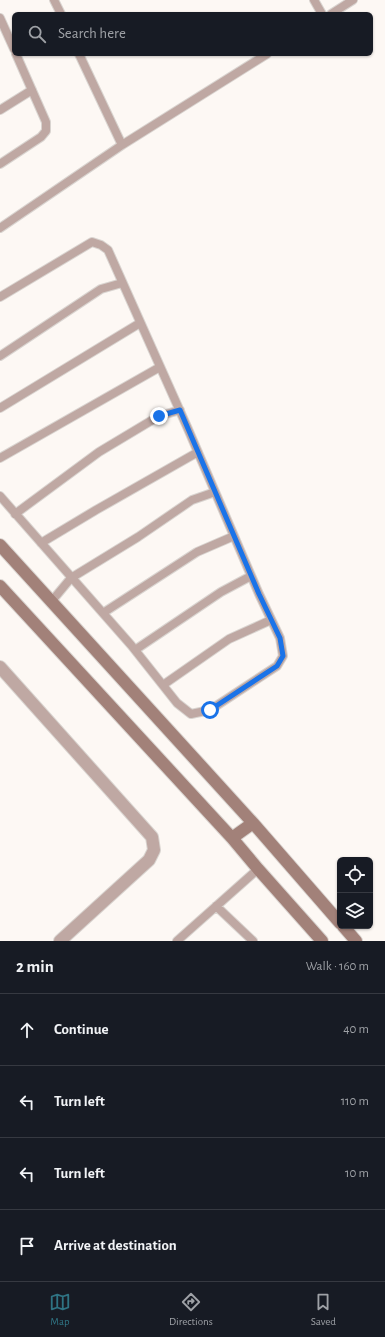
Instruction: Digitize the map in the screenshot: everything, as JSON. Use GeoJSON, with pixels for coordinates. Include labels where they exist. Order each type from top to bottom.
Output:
{"type":"FeatureCollection","features":[{"type":"Feature","properties":{"kind":"main road"},"geometry":{"type":"LineString","coordinates":[[0,545],[253,823],[337,920]]}},
{"type":"Feature","properties":{"kind":"main road"},"geometry":{"type":"LineString","coordinates":[[0,586],[232,838],[322,941]]}},
{"type":"Feature","properties":{"kind":"main road"},"geometry":{"type":"LineString","coordinates":[[232,838],[253,823]]}},
{"type":"Feature","properties":{"kind":"main road"},"geometry":{"type":"LineString","coordinates":[[346,929],[356,941]]}},
{"type":"Feature","properties":{"kind":"street"},"geometry":{"type":"LineString","coordinates":[[0,667],[152,837],[154,850],[149,860],[60,941]]}},
{"type":"Feature","properties":{"kind":"lane"},"geometry":{"type":"LineString","coordinates":[[54,0],[59,12]]}},
{"type":"Feature","properties":{"kind":"lane"},"geometry":{"type":"LineString","coordinates":[[314,0],[321,12]]}},
{"type":"Feature","properties":{"kind":"lane"},"geometry":{"type":"LineString","coordinates":[[334,12],[353,0]]}},
{"type":"Feature","properties":{"kind":"lane"},"geometry":{"type":"LineString","coordinates":[[0,18],[12,45]]}},
{"type":"Feature","properties":{"kind":"lane"},"geometry":{"type":"LineString","coordinates":[[0,164],[41,137],[46,131],[46,122],[17,56]]}},
{"type":"Feature","properties":{"kind":"lane"},"geometry":{"type":"LineString","coordinates":[[80,56],[122,146]]}},
{"type":"Feature","properties":{"kind":"lane"},"geometry":{"type":"LineString","coordinates":[[0,228],[122,146],[264,56]]}},
{"type":"Feature","properties":{"kind":"lane"},"geometry":{"type":"LineString","coordinates":[[0,110],[32,90]]}},
{"type":"Feature","properties":{"kind":"lane"},"geometry":{"type":"LineString","coordinates":[[0,297],[92,242],[101,245],[108,250],[180,410],[251,576],[280,638],[283,656],[277,666],[210,710],[191,714],[177,703],[135,650],[0,496]]}},
{"type":"Feature","properties":{"kind":"lane"},"geometry":{"type":"LineString","coordinates":[[0,356],[101,288],[122,283]]}},
{"type":"Feature","properties":{"kind":"lane"},"geometry":{"type":"LineString","coordinates":[[0,408],[140,323]]}},
{"type":"Feature","properties":{"kind":"lane"},"geometry":{"type":"LineString","coordinates":[[0,458],[160,367]]}},
{"type":"Feature","properties":{"kind":"lane"},"geometry":{"type":"LineString","coordinates":[[15,514],[99,452],[159,416],[180,410]]}},
{"type":"Feature","properties":{"kind":"lane"},"geometry":{"type":"LineString","coordinates":[[41,544],[96,510],[198,452]]}},
{"type":"Feature","properties":{"kind":"lane"},"geometry":{"type":"LineString","coordinates":[[51,602],[71,578],[138,537],[192,500],[215,492]]}},
{"type":"Feature","properties":{"kind":"lane"},"geometry":{"type":"LineString","coordinates":[[102,613],[197,552],[234,536]]}},
{"type":"Feature","properties":{"kind":"lane"},"geometry":{"type":"LineString","coordinates":[[135,650],[221,592],[251,576]]}},
{"type":"Feature","properties":{"kind":"lane"},"geometry":{"type":"LineString","coordinates":[[162,685],[229,639],[271,620]]}},
{"type":"Feature","properties":{"kind":"lane"},"geometry":{"type":"LineString","coordinates":[[177,941],[258,869]]}},
{"type":"Feature","properties":{"kind":"lane"},"geometry":{"type":"LineString","coordinates":[[216,906],[254,941]]}},
{"type":"Feature","properties":{"kind":"route"},"geometry":{"type":"LineString","coordinates":[[159,416],[180,410],[259,594],[280,638],[283,656],[277,666],[210,710]]}}]}
